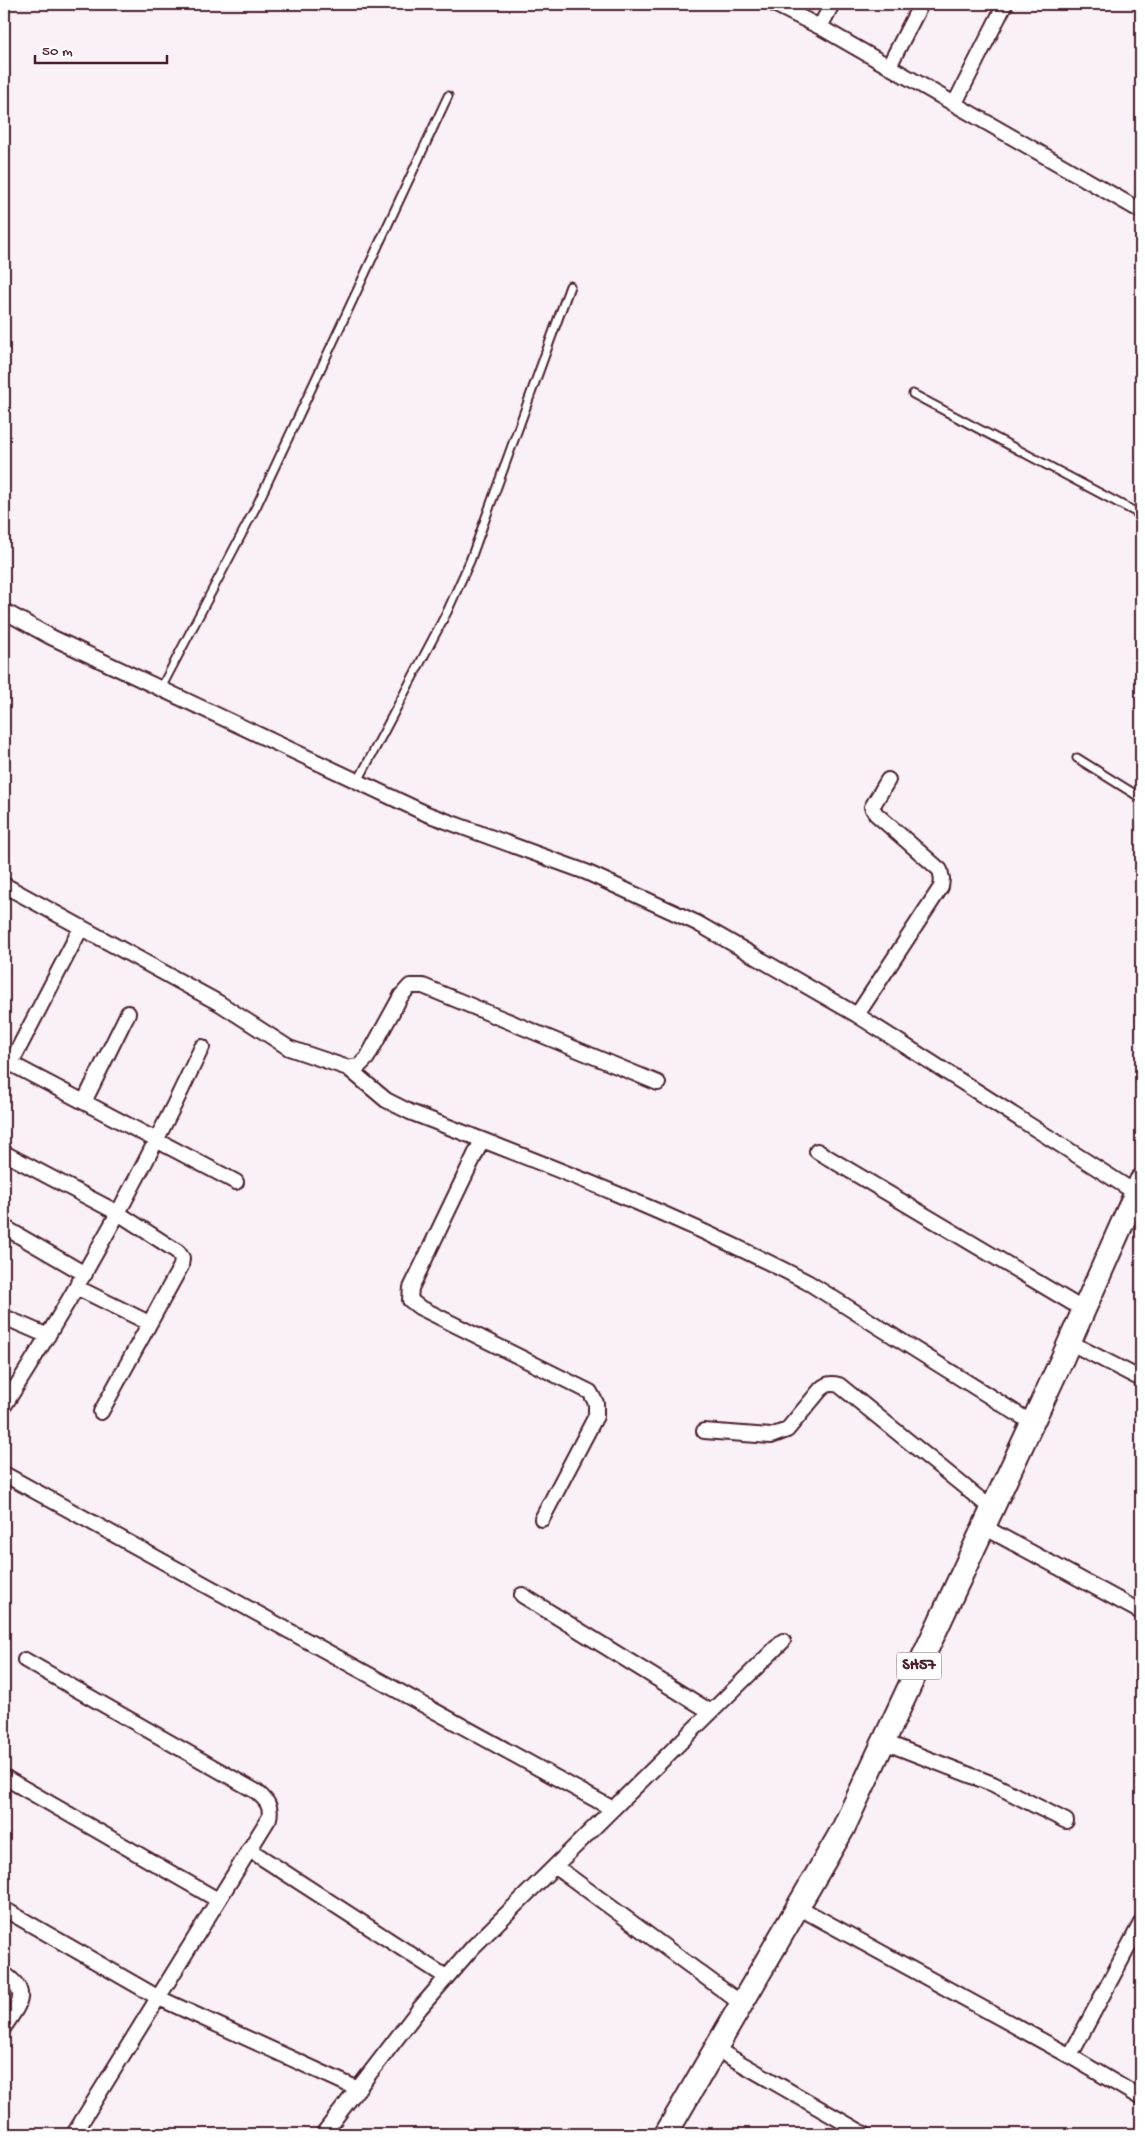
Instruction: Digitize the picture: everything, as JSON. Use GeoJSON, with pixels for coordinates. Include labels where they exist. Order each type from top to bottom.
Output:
{"type":"FeatureCollection","features":[{"type":"Feature","properties":{"kind":"main road","name":"SH57"},"geometry":{"type":"LineString","coordinates":[[669,2133],[716,2048],[844,1829],[1084,1310],[1138,1187]]}},
{"type":"Feature","properties":{"kind":"street"},"geometry":{"type":"LineString","coordinates":[[774,4],[820,27],[1141,211]]}},
{"type":"Feature","properties":{"kind":"street"},"geometry":{"type":"LineString","coordinates":[[820,27],[832,4]]}},
{"type":"Feature","properties":{"kind":"street"},"geometry":{"type":"LineString","coordinates":[[889,66],[921,4]]}},
{"type":"Feature","properties":{"kind":"street"},"geometry":{"type":"LineString","coordinates":[[955,104],[1005,4]]}},
{"type":"Feature","properties":{"kind":"street"},"geometry":{"type":"LineString","coordinates":[[4,611],[51,637],[427,814],[586,872],[689,918],[856,1015],[1138,1187]]}},
{"type":"Feature","properties":{"kind":"street"},"geometry":{"type":"LineString","coordinates":[[856,1015],[941,887],[940,870],[876,814],[872,807],[888,780]]}},
{"type":"Feature","properties":{"kind":"street"},"geometry":{"type":"LineString","coordinates":[[4,885],[220,1003],[289,1048],[348,1068],[386,1100],[610,1190],[780,1268],[809,1284],[1032,1423]]}},
{"type":"Feature","properties":{"kind":"street"},"geometry":{"type":"LineString","coordinates":[[81,928],[7,1061],[236,1182]]}},
{"type":"Feature","properties":{"kind":"street"},"geometry":{"type":"LineString","coordinates":[[348,1068],[359,1066],[367,1058],[400,996],[410,986],[423,986],[658,1083]]}},
{"type":"Feature","properties":{"kind":"street"},"geometry":{"type":"LineString","coordinates":[[84,1102],[128,1013]]}},
{"type":"Feature","properties":{"kind":"street"},"geometry":{"type":"LineString","coordinates":[[4,1406],[78,1288],[158,1141],[202,1047]]}},
{"type":"Feature","properties":{"kind":"street"},"geometry":{"type":"LineString","coordinates":[[482,1140],[411,1288],[410,1300],[419,1307],[590,1392],[596,1403],[596,1416],[542,1519]]}},
{"type":"Feature","properties":{"kind":"street"},"geometry":{"type":"LineString","coordinates":[[817,1151],[1084,1310]]}},
{"type":"Feature","properties":{"kind":"street"},"geometry":{"type":"LineString","coordinates":[[4,1153],[118,1213],[178,1252],[182,1258],[181,1266],[101,1412]]}},
{"type":"Feature","properties":{"kind":"street"},"geometry":{"type":"LineString","coordinates":[[4,1227],[85,1274]]}},
{"type":"Feature","properties":{"kind":"street"},"geometry":{"type":"LineString","coordinates":[[78,1288],[149,1323]]}},
{"type":"Feature","properties":{"kind":"street"},"geometry":{"type":"LineString","coordinates":[[4,1317],[48,1336]]}},
{"type":"Feature","properties":{"kind":"street"},"geometry":{"type":"LineString","coordinates":[[1069,1342],[1141,1380]]}},
{"type":"Feature","properties":{"kind":"street"},"geometry":{"type":"LineString","coordinates":[[704,1431],[771,1436],[781,1434],[788,1430],[821,1389],[827,1384],[839,1385],[988,1518],[1141,1612]]}},
{"type":"Feature","properties":{"kind":"street"},"geometry":{"type":"LineString","coordinates":[[4,1474],[613,1809]]}},
{"type":"Feature","properties":{"kind":"street"},"geometry":{"type":"LineString","coordinates":[[522,1595],[712,1712]]}},
{"type":"Feature","properties":{"kind":"street"},"geometry":{"type":"LineString","coordinates":[[323,2134],[446,1977],[473,1947],[783,1641]]}},
{"type":"Feature","properties":{"kind":"street"},"geometry":{"type":"LineString","coordinates":[[25,1660],[257,1792],[266,1800],[271,1810],[269,1818],[250,1850],[74,2134]]}},
{"type":"Feature","properties":{"kind":"street"},"geometry":{"type":"LineString","coordinates":[[884,1742],[993,1784],[1066,1821]]}},
{"type":"Feature","properties":{"kind":"street"},"geometry":{"type":"LineString","coordinates":[[4,1777],[218,1900]]}},
{"type":"Feature","properties":{"kind":"street"},"geometry":{"type":"LineString","coordinates":[[250,1850],[446,1977]]}},
{"type":"Feature","properties":{"kind":"street"},"geometry":{"type":"LineString","coordinates":[[556,1866],[742,2004]]}},
{"type":"Feature","properties":{"kind":"street"},"geometry":{"type":"LineString","coordinates":[[798,1907],[1070,2056],[1141,2098]]}},
{"type":"Feature","properties":{"kind":"street"},"geometry":{"type":"LineString","coordinates":[[4,1909],[159,1998],[358,2089]]}},
{"type":"Feature","properties":{"kind":"street"},"geometry":{"type":"LineString","coordinates":[[1070,2056],[1141,1923]]}},
{"type":"Feature","properties":{"kind":"street"},"geometry":{"type":"LineString","coordinates":[[4,1974],[14,1980],[21,1991],[20,2003],[4,2028]]}},
{"type":"Feature","properties":{"kind":"street"},"geometry":{"type":"LineString","coordinates":[[716,2048],[864,2134]]}},
{"type":"Feature","properties":{"kind":"lane"},"geometry":{"type":"LineString","coordinates":[[161,688],[257,505],[448,96]]}},
{"type":"Feature","properties":{"kind":"lane"},"geometry":{"type":"LineString","coordinates":[[358,781],[447,612],[470,561],[570,286]]}},
{"type":"Feature","properties":{"kind":"lane"},"geometry":{"type":"LineString","coordinates":[[913,394],[1141,515]]}},
{"type":"Feature","properties":{"kind":"lane"},"geometry":{"type":"LineString","coordinates":[[1077,758],[1141,798]]}}]}
